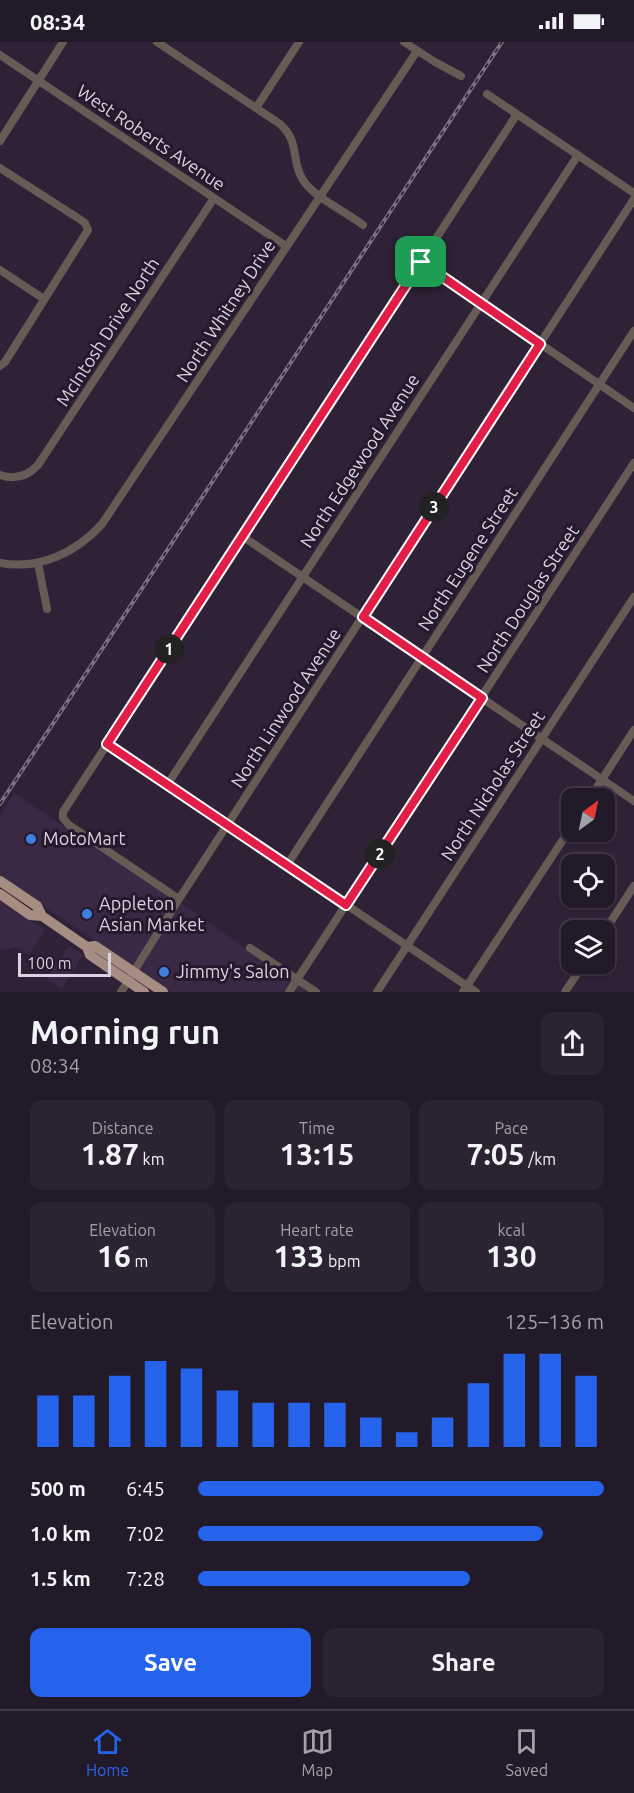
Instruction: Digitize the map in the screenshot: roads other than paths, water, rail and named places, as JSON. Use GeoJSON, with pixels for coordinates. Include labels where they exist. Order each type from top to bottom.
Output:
{"type":"FeatureCollection","features":[{"type":"Feature","properties":{"kind":"main road"},"geometry":{"type":"LineString","coordinates":[[0,881],[36,906],[42,916],[87,947],[90,955],[163,992]]}},
{"type":"Feature","properties":{"kind":"main road"},"geometry":{"type":"LineString","coordinates":[[1,895],[12,897],[22,903],[25,898]]}},
{"type":"Feature","properties":{"kind":"main road"},"geometry":{"type":"LineString","coordinates":[[1,895],[30,915],[42,916]]}},
{"type":"Feature","properties":{"kind":"main road"},"geometry":{"type":"LineString","coordinates":[[130,975],[144,992]]}},
{"type":"Feature","properties":{"kind":"street"},"geometry":{"type":"LineString","coordinates":[[0,141],[63,42]]}},
{"type":"Feature","properties":{"kind":"street"},"geometry":{"type":"LineString","coordinates":[[157,42],[280,124],[289,134],[294,146],[297,169],[305,184],[363,225]]}},
{"type":"Feature","properties":{"kind":"street"},"geometry":{"type":"LineString","coordinates":[[170,51],[175,42]]}},
{"type":"Feature","properties":{"kind":"street"},"geometry":{"type":"LineString","coordinates":[[256,108],[299,42]]}},
{"type":"Feature","properties":{"kind":"street"},"geometry":{"type":"LineString","coordinates":[[404,42],[461,75]]}},
{"type":"Feature","properties":{"kind":"street","name":"North Whitney Drive"},"geometry":{"type":"LineString","coordinates":[[38,563],[71,549],[88,538],[102,524],[417,51]]}},
{"type":"Feature","properties":{"kind":"street","name":"West Roberts Avenue"},"geometry":{"type":"LineString","coordinates":[[0,55],[286,246]]}},
{"type":"Feature","properties":{"kind":"street"},"geometry":{"type":"LineString","coordinates":[[487,94],[634,193]]}},
{"type":"Feature","properties":{"kind":"street"},"geometry":{"type":"LineString","coordinates":[[179,899],[69,825],[63,818],[63,812],[517,114]]}},
{"type":"Feature","properties":{"kind":"street","name":"North Edgewood Avenue"},"geometry":{"type":"LineString","coordinates":[[167,784],[578,155]]}},
{"type":"Feature","properties":{"kind":"street"},"geometry":{"type":"LineString","coordinates":[[0,168],[87,226],[86,234],[5,362],[0,366]]}},
{"type":"Feature","properties":{"kind":"street","name":"McIntosh Drive North"},"geometry":{"type":"LineString","coordinates":[[0,475],[22,477],[33,470],[44,456],[214,198]]}},
{"type":"Feature","properties":{"kind":"street","name":"North Linwood Avenue"},"geometry":{"type":"LineString","coordinates":[[120,992],[634,199]]}},
{"type":"Feature","properties":{"kind":"street"},"geometry":{"type":"LineString","coordinates":[[421,262],[634,408]]}},
{"type":"Feature","properties":{"kind":"street"},"geometry":{"type":"LineString","coordinates":[[0,270],[44,299]]}},
{"type":"Feature","properties":{"kind":"street","name":"North Eugene Street"},"geometry":{"type":"LineString","coordinates":[[287,865],[634,331]]}},
{"type":"Feature","properties":{"kind":"street","name":"North Douglas Street"},"geometry":{"type":"LineString","coordinates":[[289,992],[634,463]]}},
{"type":"Feature","properties":{"kind":"street"},"geometry":{"type":"LineString","coordinates":[[242,536],[634,801]]}},
{"type":"Feature","properties":{"kind":"street"},"geometry":{"type":"LineString","coordinates":[[0,563],[18,565],[38,563],[47,609]]}},
{"type":"Feature","properties":{"kind":"street","name":"North Nicholas Street"},"geometry":{"type":"LineString","coordinates":[[377,992],[634,597]]}},
{"type":"Feature","properties":{"kind":"street"},"geometry":{"type":"LineString","coordinates":[[596,788],[634,730]]}},
{"type":"Feature","properties":{"kind":"street"},"geometry":{"type":"LineString","coordinates":[[107,744],[406,945],[465,989],[476,992]]}},
{"type":"Feature","properties":{"kind":"street"},"geometry":{"type":"LineString","coordinates":[[465,989],[561,842]]}},
{"type":"Feature","properties":{"kind":"street"},"geometry":{"type":"LineString","coordinates":[[612,920],[634,886]]}},
{"type":"Feature","properties":{"kind":"street"},"geometry":{"type":"LineString","coordinates":[[250,948],[316,992]]}},
{"type":"Feature","properties":{"kind":"street"},"geometry":{"type":"LineString","coordinates":[[565,992],[577,974]]}},
{"type":"Feature","properties":{"kind":"railway"},"geometry":{"type":"LineString","coordinates":[[0,804],[502,42]]}},
{"type":"Feature","properties":{"kind":"place","name":"MotoMart"},"geometry":{"type":"Point","coordinates":[31,839]}},
{"type":"Feature","properties":{"kind":"place","name":"Appleton Asian Market"},"geometry":{"type":"Point","coordinates":[87,914]}},
{"type":"Feature","properties":{"kind":"place","name":"Jimmy's Salon"},"geometry":{"type":"Point","coordinates":[164,972]}}]}
